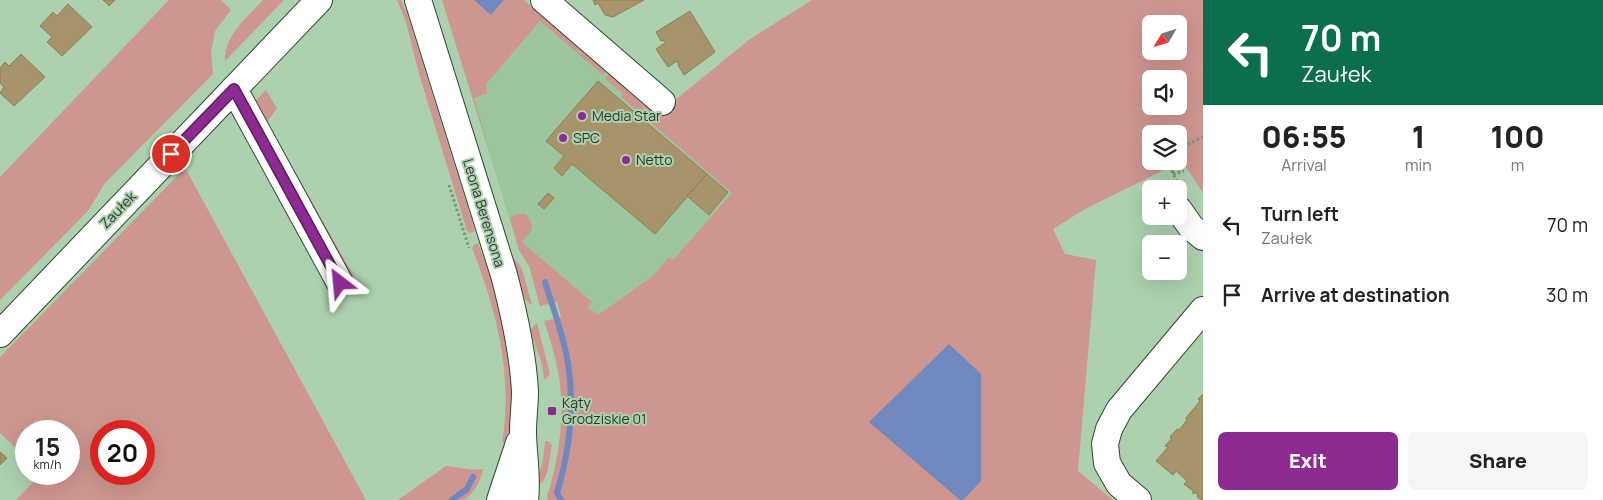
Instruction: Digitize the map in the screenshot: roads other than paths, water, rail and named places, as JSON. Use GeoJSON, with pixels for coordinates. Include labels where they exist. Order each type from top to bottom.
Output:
{"type":"FeatureCollection","features":[{"type":"Feature","properties":{"kind":"street","name":"Zaułek"},"geometry":{"type":"LineString","coordinates":[[0,334],[319,0]]}},
{"type":"Feature","properties":{"kind":"street","name":"Leona Berensona"},"geometry":{"type":"LineString","coordinates":[[418,0],[504,275],[516,320],[524,384],[525,500]]}},
{"type":"Feature","properties":{"kind":"street"},"geometry":{"type":"LineString","coordinates":[[544,0],[662,102]]}},
{"type":"Feature","properties":{"kind":"street"},"geometry":{"type":"LineString","coordinates":[[234,89],[340,283]]}},
{"type":"Feature","properties":{"kind":"street"},"geometry":{"type":"LineString","coordinates":[[1187,221],[1203,236]]}},
{"type":"Feature","properties":{"kind":"street"},"geometry":{"type":"LineString","coordinates":[[1138,500],[1119,484],[1107,463],[1105,444],[1109,429],[1114,416],[1203,310]]}},
{"type":"Feature","properties":{"kind":"street","name":"Leona Berensona"},"geometry":{"type":"LineString","coordinates":[[500,500],[523,431]]}},
{"type":"Feature","properties":{"kind":"water"},"geometry":{"type":"Polygon","coordinates":[[[474,0],[504,0],[491,15],[474,0]]]}},
{"type":"Feature","properties":{"kind":"water"},"geometry":{"type":"Polygon","coordinates":[[[949,344],[981,374],[981,481],[963,500],[960,500],[869,422],[949,344]]]}},
{"type":"Feature","properties":{"kind":"waterway"},"geometry":{"type":"LineString","coordinates":[[545,282],[564,343],[570,380],[570,429],[557,493],[561,500]]}},
{"type":"Feature","properties":{"kind":"waterway"},"geometry":{"type":"LineString","coordinates":[[452,500],[467,489],[473,477]]}},
{"type":"Feature","properties":{"kind":"place","name":"Media Star"},"geometry":{"type":"Point","coordinates":[582,116]}},
{"type":"Feature","properties":{"kind":"place","name":"SPC"},"geometry":{"type":"Point","coordinates":[563,138]}},
{"type":"Feature","properties":{"kind":"place","name":"Netto"},"geometry":{"type":"Point","coordinates":[626,160]}},
{"type":"Feature","properties":{"kind":"place","name":"Kąty Grodziskie 01"},"geometry":{"type":"Point","coordinates":[552,411]}}]}
